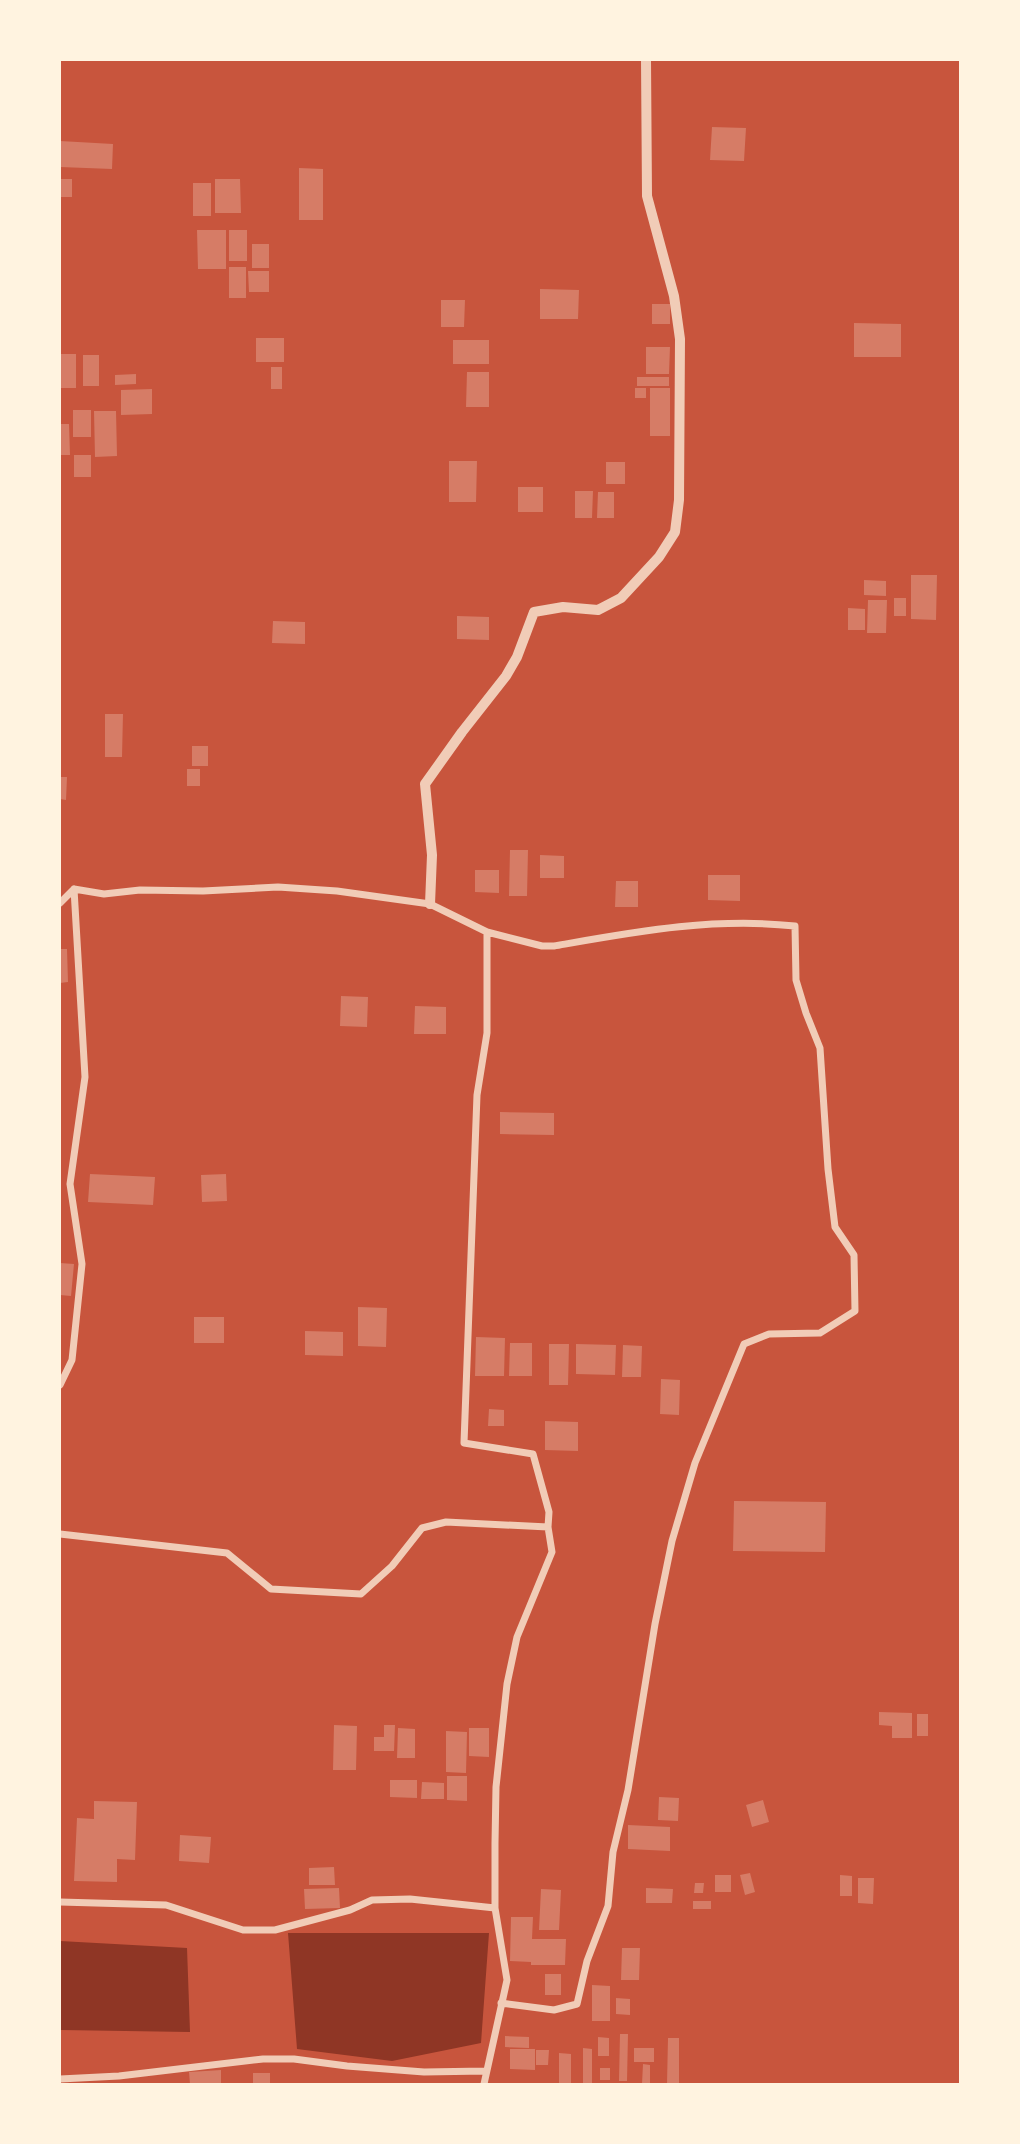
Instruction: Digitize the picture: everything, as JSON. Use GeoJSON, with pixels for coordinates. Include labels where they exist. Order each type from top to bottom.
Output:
{"type":"FeatureCollection","features":[{"type":"Feature","properties":{"kind":"street"},"geometry":{"type":"LineString","coordinates":[[430,904],[432,855],[425,784],[461,732],[506,676],[517,657],[534,612],[563,607],[598,610],[621,597],[659,557],[675,532],[679,500],[680,338],[674,296],[647,196],[646,60]]}},
{"type":"Feature","properties":{"kind":"street"},"geometry":{"type":"LineString","coordinates":[[74,889],[104,894],[140,890],[203,891],[278,887],[337,891],[430,904],[487,932],[542,946],[669,926],[757,922],[795,926],[796,980],[821,1048],[828,1169],[835,1227],[854,1255],[855,1311],[821,1333],[769,1334],[744,1345],[695,1463],[672,1541],[655,1624],[628,1790],[613,1852],[607,1906],[587,1961],[577,2004],[554,2010],[501,2003]]}},
{"type":"Feature","properties":{"kind":"street"},"geometry":{"type":"LineString","coordinates":[[60,903],[74,889]]}},
{"type":"Feature","properties":{"kind":"street"},"geometry":{"type":"LineString","coordinates":[[60,1385],[72,1360],[82,1264],[70,1184],[85,1077],[74,889]]}},
{"type":"Feature","properties":{"kind":"street"},"geometry":{"type":"LineString","coordinates":[[484,2084],[507,1980],[495,1908],[496,1787],[507,1684],[517,1637],[551,1552],[549,1512],[533,1454],[464,1443],[477,1096],[486,1033],[487,932]]}},
{"type":"Feature","properties":{"kind":"street"},"geometry":{"type":"LineString","coordinates":[[60,1534],[226,1553],[271,1589],[361,1594],[392,1566],[422,1528],[446,1522],[548,1527]]}},
{"type":"Feature","properties":{"kind":"street"},"geometry":{"type":"LineString","coordinates":[[60,1902],[166,1905],[243,1930],[275,1930],[350,1910],[372,1900],[410,1899],[495,1908]]}},
{"type":"Feature","properties":{"kind":"street"},"geometry":{"type":"LineString","coordinates":[[60,2079],[119,2076],[263,2059],[294,2059],[424,2071],[485,2071]]}},
{"type":"Feature","properties":{"kind":"shaded area"},"geometry":{"type":"Polygon","coordinates":[[[288,1933],[489,1933],[481,2043],[392,2061],[297,2049],[288,1933]]]}},
{"type":"Feature","properties":{"kind":"shaded area"},"geometry":{"type":"Polygon","coordinates":[[[60,1941],[187,1948],[190,2032],[60,2030],[60,1941]]]}},
{"type":"Feature","properties":{"kind":"building"},"geometry":{"type":"Polygon","coordinates":[[[712,127],[746,128],[744,161],[710,160],[712,127]]]}},
{"type":"Feature","properties":{"kind":"building"},"geometry":{"type":"Polygon","coordinates":[[[60,141],[113,144],[112,169],[60,167],[60,141]]]}},
{"type":"Feature","properties":{"kind":"building"},"geometry":{"type":"Polygon","coordinates":[[[299,168],[323,169],[323,220],[299,220],[299,168]]]}},
{"type":"Feature","properties":{"kind":"building"},"geometry":{"type":"Polygon","coordinates":[[[60,179],[72,179],[72,197],[60,197],[60,179]]]}},
{"type":"Feature","properties":{"kind":"building"},"geometry":{"type":"Polygon","coordinates":[[[215,179],[240,179],[241,213],[215,213],[215,179]]]}},
{"type":"Feature","properties":{"kind":"building"},"geometry":{"type":"Polygon","coordinates":[[[193,183],[211,183],[211,216],[193,216],[193,183]]]}},
{"type":"Feature","properties":{"kind":"building"},"geometry":{"type":"Polygon","coordinates":[[[197,230],[226,230],[226,269],[198,269],[197,230]]]}},
{"type":"Feature","properties":{"kind":"building"},"geometry":{"type":"Polygon","coordinates":[[[229,230],[247,230],[247,261],[229,261],[229,230]]]}},
{"type":"Feature","properties":{"kind":"building"},"geometry":{"type":"Polygon","coordinates":[[[252,244],[269,244],[269,268],[252,268],[252,244]]]}},
{"type":"Feature","properties":{"kind":"building"},"geometry":{"type":"Polygon","coordinates":[[[229,267],[246,267],[246,298],[229,298],[229,267]]]}},
{"type":"Feature","properties":{"kind":"building"},"geometry":{"type":"Polygon","coordinates":[[[248,271],[269,271],[269,292],[249,292],[248,271]]]}},
{"type":"Feature","properties":{"kind":"building"},"geometry":{"type":"Polygon","coordinates":[[[540,289],[579,290],[578,319],[540,319],[540,289]]]}},
{"type":"Feature","properties":{"kind":"building"},"geometry":{"type":"Polygon","coordinates":[[[441,300],[465,300],[464,327],[441,327],[441,300]]]}},
{"type":"Feature","properties":{"kind":"building"},"geometry":{"type":"Polygon","coordinates":[[[652,304],[670,304],[670,324],[652,324],[652,304]]]}},
{"type":"Feature","properties":{"kind":"building"},"geometry":{"type":"Polygon","coordinates":[[[854,323],[901,324],[901,357],[854,357],[854,323]]]}},
{"type":"Feature","properties":{"kind":"building"},"geometry":{"type":"Polygon","coordinates":[[[256,338],[284,338],[284,362],[256,362],[256,338]]]}},
{"type":"Feature","properties":{"kind":"building"},"geometry":{"type":"Polygon","coordinates":[[[453,340],[489,340],[489,364],[453,364],[453,340]]]}},
{"type":"Feature","properties":{"kind":"building"},"geometry":{"type":"Polygon","coordinates":[[[646,347],[670,347],[669,374],[646,374],[646,347]]]}},
{"type":"Feature","properties":{"kind":"building"},"geometry":{"type":"Polygon","coordinates":[[[60,354],[76,354],[76,388],[60,388],[60,354]]]}},
{"type":"Feature","properties":{"kind":"building"},"geometry":{"type":"Polygon","coordinates":[[[83,355],[99,355],[99,386],[83,386],[83,355]]]}},
{"type":"Feature","properties":{"kind":"building"},"geometry":{"type":"Polygon","coordinates":[[[271,367],[282,367],[282,389],[271,389],[271,367]]]}},
{"type":"Feature","properties":{"kind":"building"},"geometry":{"type":"Polygon","coordinates":[[[467,372],[489,372],[489,407],[466,407],[467,372]]]}},
{"type":"Feature","properties":{"kind":"building"},"geometry":{"type":"Polygon","coordinates":[[[136,374],[136,384],[115,385],[115,375],[136,374]]]}},
{"type":"Feature","properties":{"kind":"building"},"geometry":{"type":"Polygon","coordinates":[[[637,377],[669,377],[669,386],[637,386],[637,377]]]}},
{"type":"Feature","properties":{"kind":"building"},"geometry":{"type":"Polygon","coordinates":[[[635,388],[646,388],[646,398],[635,398],[635,388]]]}},
{"type":"Feature","properties":{"kind":"building"},"geometry":{"type":"Polygon","coordinates":[[[650,388],[670,388],[670,436],[650,436],[650,388]]]}},
{"type":"Feature","properties":{"kind":"building"},"geometry":{"type":"Polygon","coordinates":[[[152,389],[152,414],[121,415],[121,390],[152,389]]]}},
{"type":"Feature","properties":{"kind":"building"},"geometry":{"type":"Polygon","coordinates":[[[73,410],[91,410],[91,437],[73,437],[73,410]]]}},
{"type":"Feature","properties":{"kind":"building"},"geometry":{"type":"Polygon","coordinates":[[[94,411],[116,411],[117,456],[95,457],[94,411]]]}},
{"type":"Feature","properties":{"kind":"building"},"geometry":{"type":"Polygon","coordinates":[[[60,424],[69,424],[70,455],[60,455],[60,424]]]}},
{"type":"Feature","properties":{"kind":"building"},"geometry":{"type":"Polygon","coordinates":[[[74,455],[91,455],[91,477],[74,477],[74,455]]]}},
{"type":"Feature","properties":{"kind":"building"},"geometry":{"type":"Polygon","coordinates":[[[449,461],[477,461],[476,502],[449,502],[449,461]]]}},
{"type":"Feature","properties":{"kind":"building"},"geometry":{"type":"Polygon","coordinates":[[[606,462],[625,462],[625,484],[606,484],[606,462]]]}},
{"type":"Feature","properties":{"kind":"building"},"geometry":{"type":"Polygon","coordinates":[[[518,487],[543,487],[543,512],[518,512],[518,487]]]}},
{"type":"Feature","properties":{"kind":"building"},"geometry":{"type":"Polygon","coordinates":[[[575,491],[593,491],[592,518],[575,518],[575,491]]]}},
{"type":"Feature","properties":{"kind":"building"},"geometry":{"type":"Polygon","coordinates":[[[598,492],[614,492],[614,518],[597,518],[598,492]]]}},
{"type":"Feature","properties":{"kind":"building"},"geometry":{"type":"Polygon","coordinates":[[[911,575],[937,575],[936,620],[911,619],[911,575]]]}},
{"type":"Feature","properties":{"kind":"building"},"geometry":{"type":"Polygon","coordinates":[[[864,580],[886,581],[886,596],[864,595],[864,580]]]}},
{"type":"Feature","properties":{"kind":"building"},"geometry":{"type":"Polygon","coordinates":[[[894,598],[906,598],[906,616],[894,616],[894,598]]]}},
{"type":"Feature","properties":{"kind":"building"},"geometry":{"type":"Polygon","coordinates":[[[868,600],[887,600],[886,633],[867,633],[868,600]]]}},
{"type":"Feature","properties":{"kind":"building"},"geometry":{"type":"Polygon","coordinates":[[[848,608],[865,609],[865,630],[848,630],[848,608]]]}},
{"type":"Feature","properties":{"kind":"building"},"geometry":{"type":"Polygon","coordinates":[[[457,616],[489,617],[489,640],[457,639],[457,616]]]}},
{"type":"Feature","properties":{"kind":"building"},"geometry":{"type":"Polygon","coordinates":[[[273,621],[305,622],[305,644],[272,643],[273,621]]]}},
{"type":"Feature","properties":{"kind":"building"},"geometry":{"type":"Polygon","coordinates":[[[105,714],[123,714],[122,757],[105,757],[105,714]]]}},
{"type":"Feature","properties":{"kind":"building"},"geometry":{"type":"Polygon","coordinates":[[[192,746],[208,746],[208,766],[192,766],[192,746]]]}},
{"type":"Feature","properties":{"kind":"building"},"geometry":{"type":"Polygon","coordinates":[[[187,769],[200,769],[200,786],[187,786],[187,769]]]}},
{"type":"Feature","properties":{"kind":"building"},"geometry":{"type":"Polygon","coordinates":[[[60,777],[67,777],[66,800],[60,799],[60,777]]]}},
{"type":"Feature","properties":{"kind":"building"},"geometry":{"type":"Polygon","coordinates":[[[510,850],[528,850],[527,896],[509,896],[510,850]]]}},
{"type":"Feature","properties":{"kind":"building"},"geometry":{"type":"Polygon","coordinates":[[[540,855],[564,856],[564,878],[540,878],[540,855]]]}},
{"type":"Feature","properties":{"kind":"building"},"geometry":{"type":"Polygon","coordinates":[[[475,870],[499,870],[499,893],[475,892],[475,870]]]}},
{"type":"Feature","properties":{"kind":"building"},"geometry":{"type":"Polygon","coordinates":[[[708,875],[740,875],[740,901],[708,900],[708,875]]]}},
{"type":"Feature","properties":{"kind":"building"},"geometry":{"type":"Polygon","coordinates":[[[616,881],[638,881],[638,907],[615,907],[616,881]]]}},
{"type":"Feature","properties":{"kind":"building"},"geometry":{"type":"Polygon","coordinates":[[[60,949],[67,949],[68,982],[60,983],[60,949]]]}},
{"type":"Feature","properties":{"kind":"building"},"geometry":{"type":"Polygon","coordinates":[[[341,996],[368,997],[367,1027],[340,1026],[341,996]]]}},
{"type":"Feature","properties":{"kind":"building"},"geometry":{"type":"Polygon","coordinates":[[[415,1006],[446,1007],[446,1034],[414,1034],[415,1006]]]}},
{"type":"Feature","properties":{"kind":"building"},"geometry":{"type":"Polygon","coordinates":[[[500,1112],[554,1113],[554,1135],[500,1134],[500,1112]]]}},
{"type":"Feature","properties":{"kind":"building"},"geometry":{"type":"Polygon","coordinates":[[[90,1174],[155,1177],[153,1205],[88,1202],[90,1174]]]}},
{"type":"Feature","properties":{"kind":"building"},"geometry":{"type":"Polygon","coordinates":[[[226,1174],[227,1201],[202,1202],[201,1175],[226,1174]]]}},
{"type":"Feature","properties":{"kind":"building"},"geometry":{"type":"Polygon","coordinates":[[[60,1263],[74,1264],[71,1296],[60,1295],[60,1263]]]}},
{"type":"Feature","properties":{"kind":"building"},"geometry":{"type":"Polygon","coordinates":[[[358,1307],[387,1308],[386,1347],[358,1346],[358,1307]]]}},
{"type":"Feature","properties":{"kind":"building"},"geometry":{"type":"Polygon","coordinates":[[[194,1317],[224,1317],[224,1343],[194,1343],[194,1317]]]}},
{"type":"Feature","properties":{"kind":"building"},"geometry":{"type":"Polygon","coordinates":[[[305,1331],[343,1332],[343,1356],[305,1355],[305,1331]]]}},
{"type":"Feature","properties":{"kind":"building"},"geometry":{"type":"Polygon","coordinates":[[[476,1337],[505,1338],[504,1376],[475,1376],[476,1337]]]}},
{"type":"Feature","properties":{"kind":"building"},"geometry":{"type":"Polygon","coordinates":[[[510,1343],[532,1343],[532,1376],[509,1376],[510,1343]]]}},
{"type":"Feature","properties":{"kind":"building"},"geometry":{"type":"Polygon","coordinates":[[[549,1344],[569,1344],[568,1385],[549,1385],[549,1344]]]}},
{"type":"Feature","properties":{"kind":"building"},"geometry":{"type":"Polygon","coordinates":[[[576,1344],[616,1345],[615,1375],[576,1374],[576,1344]]]}},
{"type":"Feature","properties":{"kind":"building"},"geometry":{"type":"Polygon","coordinates":[[[623,1345],[642,1346],[641,1377],[622,1377],[623,1345]]]}},
{"type":"Feature","properties":{"kind":"building"},"geometry":{"type":"Polygon","coordinates":[[[661,1379],[680,1380],[679,1415],[660,1414],[661,1379]]]}},
{"type":"Feature","properties":{"kind":"building"},"geometry":{"type":"Polygon","coordinates":[[[489,1409],[504,1410],[504,1426],[488,1426],[489,1409]]]}},
{"type":"Feature","properties":{"kind":"building"},"geometry":{"type":"Polygon","coordinates":[[[545,1421],[578,1422],[578,1451],[545,1450],[545,1421]]]}},
{"type":"Feature","properties":{"kind":"building"},"geometry":{"type":"Polygon","coordinates":[[[734,1501],[826,1502],[825,1552],[733,1551],[734,1501]]]}},
{"type":"Feature","properties":{"kind":"building"},"geometry":{"type":"Polygon","coordinates":[[[879,1712],[912,1713],[912,1738],[892,1738],[892,1726],[879,1725],[879,1712]]]}},
{"type":"Feature","properties":{"kind":"building"},"geometry":{"type":"Polygon","coordinates":[[[917,1714],[928,1714],[928,1736],[917,1736],[917,1714]]]}},
{"type":"Feature","properties":{"kind":"building"},"geometry":{"type":"Polygon","coordinates":[[[334,1725],[357,1726],[356,1770],[333,1770],[334,1725]]]}},
{"type":"Feature","properties":{"kind":"building"},"geometry":{"type":"Polygon","coordinates":[[[384,1725],[395,1725],[394,1751],[374,1751],[374,1737],[384,1737],[384,1725]]]}},
{"type":"Feature","properties":{"kind":"building"},"geometry":{"type":"Polygon","coordinates":[[[398,1728],[415,1729],[415,1758],[397,1758],[398,1728]]]}},
{"type":"Feature","properties":{"kind":"building"},"geometry":{"type":"Polygon","coordinates":[[[469,1728],[489,1728],[489,1757],[469,1756],[469,1728]]]}},
{"type":"Feature","properties":{"kind":"building"},"geometry":{"type":"Polygon","coordinates":[[[446,1731],[467,1732],[466,1773],[446,1772],[446,1731]]]}},
{"type":"Feature","properties":{"kind":"building"},"geometry":{"type":"Polygon","coordinates":[[[447,1776],[467,1776],[467,1801],[447,1800],[447,1776]]]}},
{"type":"Feature","properties":{"kind":"building"},"geometry":{"type":"Polygon","coordinates":[[[390,1780],[417,1780],[417,1798],[390,1797],[390,1780]]]}},
{"type":"Feature","properties":{"kind":"building"},"geometry":{"type":"Polygon","coordinates":[[[422,1782],[444,1783],[444,1799],[421,1799],[422,1782]]]}},
{"type":"Feature","properties":{"kind":"building"},"geometry":{"type":"Polygon","coordinates":[[[659,1797],[679,1798],[678,1821],[658,1820],[659,1797]]]}},
{"type":"Feature","properties":{"kind":"building"},"geometry":{"type":"Polygon","coordinates":[[[763,1800],[769,1822],[752,1827],[746,1805],[763,1800]]]}},
{"type":"Feature","properties":{"kind":"building"},"geometry":{"type":"Polygon","coordinates":[[[94,1801],[137,1802],[135,1860],[117,1859],[117,1882],[74,1881],[77,1818],[94,1819],[94,1801]]]}},
{"type":"Feature","properties":{"kind":"building"},"geometry":{"type":"Polygon","coordinates":[[[628,1825],[670,1827],[670,1851],[628,1849],[628,1825]]]}},
{"type":"Feature","properties":{"kind":"building"},"geometry":{"type":"Polygon","coordinates":[[[180,1835],[211,1837],[209,1863],[179,1861],[180,1835]]]}},
{"type":"Feature","properties":{"kind":"building"},"geometry":{"type":"Polygon","coordinates":[[[334,1867],[335,1885],[309,1885],[309,1868],[334,1867]]]}},
{"type":"Feature","properties":{"kind":"building"},"geometry":{"type":"Polygon","coordinates":[[[750,1873],[755,1892],[745,1895],[740,1875],[750,1873]]]}},
{"type":"Feature","properties":{"kind":"building"},"geometry":{"type":"Polygon","coordinates":[[[715,1875],[731,1875],[731,1892],[715,1892],[715,1875]]]}},
{"type":"Feature","properties":{"kind":"building"},"geometry":{"type":"Polygon","coordinates":[[[840,1875],[852,1876],[852,1896],[840,1896],[840,1875]]]}},
{"type":"Feature","properties":{"kind":"building"},"geometry":{"type":"Polygon","coordinates":[[[858,1878],[874,1878],[873,1904],[858,1903],[858,1878]]]}},
{"type":"Feature","properties":{"kind":"building"},"geometry":{"type":"Polygon","coordinates":[[[695,1883],[704,1883],[703,1893],[694,1893],[695,1883]]]}},
{"type":"Feature","properties":{"kind":"building"},"geometry":{"type":"Polygon","coordinates":[[[339,1888],[340,1908],[305,1909],[304,1889],[339,1888]]]}},
{"type":"Feature","properties":{"kind":"building"},"geometry":{"type":"Polygon","coordinates":[[[646,1888],[673,1889],[672,1903],[646,1903],[646,1888]]]}},
{"type":"Feature","properties":{"kind":"building"},"geometry":{"type":"Polygon","coordinates":[[[541,1889],[561,1890],[559,1930],[539,1930],[541,1889]]]}},
{"type":"Feature","properties":{"kind":"building"},"geometry":{"type":"Polygon","coordinates":[[[693,1901],[711,1901],[711,1909],[693,1909],[693,1901]]]}},
{"type":"Feature","properties":{"kind":"building"},"geometry":{"type":"Polygon","coordinates":[[[511,1917],[533,1917],[532,1939],[566,1939],[565,1965],[531,1965],[531,1962],[510,1961],[511,1917]]]}},
{"type":"Feature","properties":{"kind":"building"},"geometry":{"type":"Polygon","coordinates":[[[622,1948],[640,1948],[639,1980],[621,1980],[622,1948]]]}},
{"type":"Feature","properties":{"kind":"building"},"geometry":{"type":"Polygon","coordinates":[[[545,1974],[561,1974],[561,1995],[545,1995],[545,1974]]]}},
{"type":"Feature","properties":{"kind":"building"},"geometry":{"type":"Polygon","coordinates":[[[592,1985],[610,1986],[610,2021],[592,2021],[592,1985]]]}},
{"type":"Feature","properties":{"kind":"building"},"geometry":{"type":"Polygon","coordinates":[[[616,1998],[630,1999],[630,2015],[616,2014],[616,1998]]]}},
{"type":"Feature","properties":{"kind":"building"},"geometry":{"type":"Polygon","coordinates":[[[620,2034],[628,2034],[627,2081],[619,2081],[620,2034]]]}},
{"type":"Feature","properties":{"kind":"building"},"geometry":{"type":"Polygon","coordinates":[[[505,2036],[529,2037],[529,2048],[505,2047],[505,2036]]]}},
{"type":"Feature","properties":{"kind":"building"},"geometry":{"type":"Polygon","coordinates":[[[598,2037],[609,2038],[609,2056],[598,2056],[598,2037]]]}},
{"type":"Feature","properties":{"kind":"building"},"geometry":{"type":"Polygon","coordinates":[[[668,2038],[679,2038],[679,2084],[667,2084],[668,2038]]]}},
{"type":"Feature","properties":{"kind":"building"},"geometry":{"type":"Polygon","coordinates":[[[583,2048],[592,2049],[592,2084],[583,2084],[583,2048]]]}},
{"type":"Feature","properties":{"kind":"building"},"geometry":{"type":"Polygon","coordinates":[[[634,2048],[654,2048],[654,2062],[634,2062],[634,2048]]]}},
{"type":"Feature","properties":{"kind":"building"},"geometry":{"type":"Polygon","coordinates":[[[510,2049],[535,2049],[535,2070],[510,2069],[510,2049]]]}},
{"type":"Feature","properties":{"kind":"building"},"geometry":{"type":"Polygon","coordinates":[[[536,2050],[549,2050],[548,2065],[536,2065],[536,2050]]]}},
{"type":"Feature","properties":{"kind":"building"},"geometry":{"type":"Polygon","coordinates":[[[559,2053],[571,2054],[571,2083],[559,2083],[559,2053]]]}},
{"type":"Feature","properties":{"kind":"building"},"geometry":{"type":"Polygon","coordinates":[[[643,2064],[650,2065],[650,2084],[642,2084],[643,2064]]]}},
{"type":"Feature","properties":{"kind":"building"},"geometry":{"type":"Polygon","coordinates":[[[600,2068],[610,2068],[610,2080],[600,2080],[600,2068]]]}},
{"type":"Feature","properties":{"kind":"building"},"geometry":{"type":"Polygon","coordinates":[[[221,2070],[221,2084],[190,2084],[189,2072],[221,2070]]]}},
{"type":"Feature","properties":{"kind":"building"},"geometry":{"type":"Polygon","coordinates":[[[253,2073],[270,2073],[270,2084],[253,2084],[253,2073]]]}}]}
